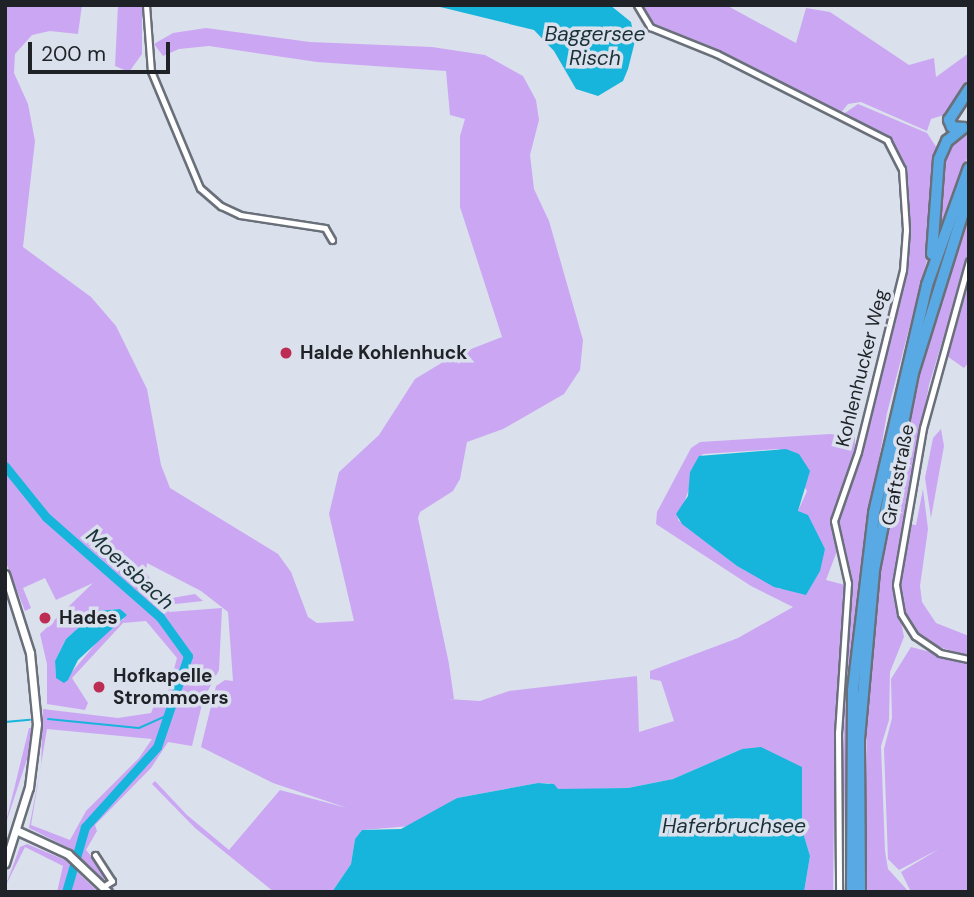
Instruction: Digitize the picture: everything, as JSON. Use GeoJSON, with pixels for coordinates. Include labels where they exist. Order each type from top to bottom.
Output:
{"type":"FeatureCollection","features":[{"type":"Feature","properties":{"kind":"highway"},"geometry":{"type":"LineString","coordinates":[[966,127],[952,127],[949,120],[969,89]]}},
{"type":"Feature","properties":{"kind":"highway"},"geometry":{"type":"LineString","coordinates":[[852,892],[851,738],[864,582],[890,431],[934,246],[939,159],[947,141],[966,127]]}},
{"type":"Feature","properties":{"kind":"highway"},"geometry":{"type":"LineString","coordinates":[[922,305],[969,168]]}},
{"type":"Feature","properties":{"kind":"highway"},"geometry":{"type":"LineString","coordinates":[[860,892],[859,740],[874,570],[913,373],[969,193]]}},
{"type":"Feature","properties":{"kind":"main road"},"geometry":{"type":"LineString","coordinates":[[5,575],[27,642],[37,707],[33,767],[18,831],[5,863]]}},
{"type":"Feature","properties":{"kind":"main road"},"geometry":{"type":"LineString","coordinates":[[18,831],[68,854],[81,863],[106,889]]}},
{"type":"Feature","properties":{"kind":"street"},"geometry":{"type":"LineString","coordinates":[[146,5],[151,71],[200,188],[240,215],[319,226],[330,230],[332,240]]}},
{"type":"Feature","properties":{"kind":"street","name":"Kohlenhucker Weg"},"geometry":{"type":"LineString","coordinates":[[637,5],[650,27],[716,54],[887,140],[902,169],[906,230],[903,270],[858,452],[834,521],[848,583],[838,732],[839,892]]}},
{"type":"Feature","properties":{"kind":"street","name":"Graftstraße"},"geometry":{"type":"LineString","coordinates":[[969,261],[923,428],[896,585],[901,614],[915,636],[940,653],[969,659]]}},
{"type":"Feature","properties":{"kind":"street"},"geometry":{"type":"LineString","coordinates":[[95,855],[112,881],[106,889]]}},
{"type":"Feature","properties":{"kind":"shaded area"},"geometry":{"type":"Polygon","coordinates":[[[5,5],[82,5],[78,34],[50,31],[32,35],[15,54],[14,73],[28,104],[35,141],[23,247],[91,297],[116,326],[147,389],[161,465],[170,488],[278,554],[291,572],[308,617],[317,623],[354,621],[329,514],[339,472],[379,435],[415,379],[453,356],[502,337],[460,207],[460,136],[465,119],[450,115],[446,71],[317,62],[209,46],[179,49],[163,56],[154,44],[173,33],[206,28],[310,42],[432,47],[485,55],[523,76],[536,100],[539,120],[530,155],[534,189],[549,221],[583,340],[580,370],[564,394],[503,429],[467,442],[460,479],[453,491],[420,512],[418,518],[454,699],[447,699],[480,701],[509,691],[637,676],[639,732],[674,721],[661,681],[650,679],[650,671],[738,638],[793,607],[751,586],[656,524],[657,512],[691,448],[700,442],[830,434],[855,437],[855,450],[833,512],[837,551],[826,580],[845,585],[846,594],[835,721],[833,892],[804,892],[810,856],[802,829],[802,767],[742,749],[673,779],[628,788],[558,790],[549,783],[538,783],[457,798],[411,826],[362,830],[355,839],[351,864],[332,892],[274,892],[195,828],[152,784],[155,781],[187,815],[229,850],[280,790],[347,808],[273,783],[201,747],[216,686],[225,680],[233,681],[228,612],[201,591],[147,563],[146,573],[161,594],[172,598],[195,594],[203,601],[166,605],[169,612],[222,608],[219,670],[203,700],[192,746],[168,742],[151,768],[95,825],[97,831],[86,850],[107,875],[104,880],[71,849],[29,828],[40,772],[31,825],[70,840],[86,811],[139,758],[152,739],[47,729],[41,765],[43,709],[118,718],[151,713],[157,698],[167,694],[177,658],[146,621],[123,623],[72,678],[88,703],[85,710],[47,704],[47,664],[40,634],[93,583],[56,600],[45,578],[23,588],[31,608],[25,611],[5,560],[5,5]],[[779,449],[703,454],[690,472],[690,486],[678,520],[737,566],[780,589],[814,578],[825,549],[798,511],[807,491],[779,449]],[[120,609],[97,611],[66,639],[55,661],[56,678],[71,673],[108,629],[124,619],[120,609]]]}},
{"type":"Feature","properties":{"kind":"shaded area"},"geometry":{"type":"Polygon","coordinates":[[[118,5],[142,5],[142,54],[129,72],[115,66],[118,5]]]}},
{"type":"Feature","properties":{"kind":"shaded area"},"geometry":{"type":"Polygon","coordinates":[[[640,5],[726,5],[796,43],[806,8],[830,12],[909,65],[934,58],[936,77],[969,53],[969,83],[947,114],[931,119],[927,131],[861,102],[848,104],[840,114],[648,23],[640,5]]]}},
{"type":"Feature","properties":{"kind":"shaded area"},"geometry":{"type":"Polygon","coordinates":[[[858,104],[927,133],[937,148],[927,260],[887,413],[861,565],[847,696],[844,833],[839,833],[851,582],[837,533],[838,512],[854,470],[906,263],[908,236],[901,157],[889,139],[842,115],[858,104]]]}},
{"type":"Feature","properties":{"kind":"shaded area"},"geometry":{"type":"Polygon","coordinates":[[[969,134],[969,153],[936,244],[940,167],[949,144],[969,134]]]}},
{"type":"Feature","properties":{"kind":"shaded area"},"geometry":{"type":"Polygon","coordinates":[[[969,213],[969,254],[929,385],[893,580],[904,637],[890,672],[889,720],[881,746],[885,851],[888,869],[909,892],[865,892],[867,688],[885,536],[918,375],[969,213]]]}},
{"type":"Feature","properties":{"kind":"shaded area"},"geometry":{"type":"Polygon","coordinates":[[[969,269],[969,362],[964,368],[944,354],[969,269]]]}},
{"type":"Feature","properties":{"kind":"shaded area"},"geometry":{"type":"Polygon","coordinates":[[[941,429],[944,446],[931,518],[925,478],[933,438],[941,429]]]}},
{"type":"Feature","properties":{"kind":"shaded area"},"geometry":{"type":"Polygon","coordinates":[[[923,489],[928,529],[920,586],[922,602],[936,623],[969,636],[969,657],[928,643],[911,626],[902,606],[899,582],[908,524],[916,525],[923,489]]]}},
{"type":"Feature","properties":{"kind":"shaded area"},"geometry":{"type":"Polygon","coordinates":[[[911,647],[969,662],[969,892],[911,892],[901,872],[939,849],[899,870],[888,859],[884,749],[892,718],[891,679],[911,647]]]}},
{"type":"Feature","properties":{"kind":"shaded area"},"geometry":{"type":"Polygon","coordinates":[[[29,728],[33,728],[31,747],[5,826],[29,728]]]}},
{"type":"Feature","properties":{"kind":"shaded area"},"geometry":{"type":"Polygon","coordinates":[[[27,844],[65,860],[98,892],[57,892],[63,866],[25,847],[5,887],[20,847],[27,844]]]}},
{"type":"Feature","properties":{"kind":"water","name":"Baggersee Risch"},"geometry":{"type":"Polygon","coordinates":[[[432,5],[610,5],[631,22],[635,41],[628,69],[623,81],[598,96],[576,89],[554,51],[534,30],[432,5]]]}},
{"type":"Feature","properties":{"kind":"water"},"geometry":{"type":"Polygon","coordinates":[[[786,449],[799,454],[810,471],[798,511],[808,515],[825,549],[820,571],[806,595],[774,587],[737,566],[682,524],[676,514],[688,496],[690,472],[699,456],[786,449]]]}},
{"type":"Feature","properties":{"kind":"water"},"geometry":{"type":"Polygon","coordinates":[[[120,609],[127,615],[78,660],[68,680],[64,683],[56,678],[55,661],[66,639],[97,611],[120,609]]]}},
{"type":"Feature","properties":{"kind":"water","name":"Haferbruchsee"},"geometry":{"type":"Polygon","coordinates":[[[761,747],[802,767],[802,829],[810,856],[804,892],[332,892],[351,864],[355,839],[362,830],[401,829],[457,798],[538,783],[554,784],[558,789],[628,788],[673,779],[742,749],[761,747]]]}},
{"type":"Feature","properties":{"kind":"waterway","name":"Moersbach"},"geometry":{"type":"LineString","coordinates":[[5,466],[46,517],[160,617],[188,656],[157,747],[85,827],[66,892]]}},
{"type":"Feature","properties":{"kind":"waterway"},"geometry":{"type":"LineString","coordinates":[[48,719],[139,728],[170,714]]}},
{"type":"Feature","properties":{"kind":"waterway"},"geometry":{"type":"LineString","coordinates":[[5,722],[30,720]]}},
{"type":"Feature","properties":{"kind":"place","name":"Halde Kohlenhuck"},"geometry":{"type":"Point","coordinates":[286,353]}},
{"type":"Feature","properties":{"kind":"place","name":"Hades"},"geometry":{"type":"Point","coordinates":[45,618]}},
{"type":"Feature","properties":{"kind":"place","name":"Hofkapelle Strommoers"},"geometry":{"type":"Point","coordinates":[99,687]}}]}
